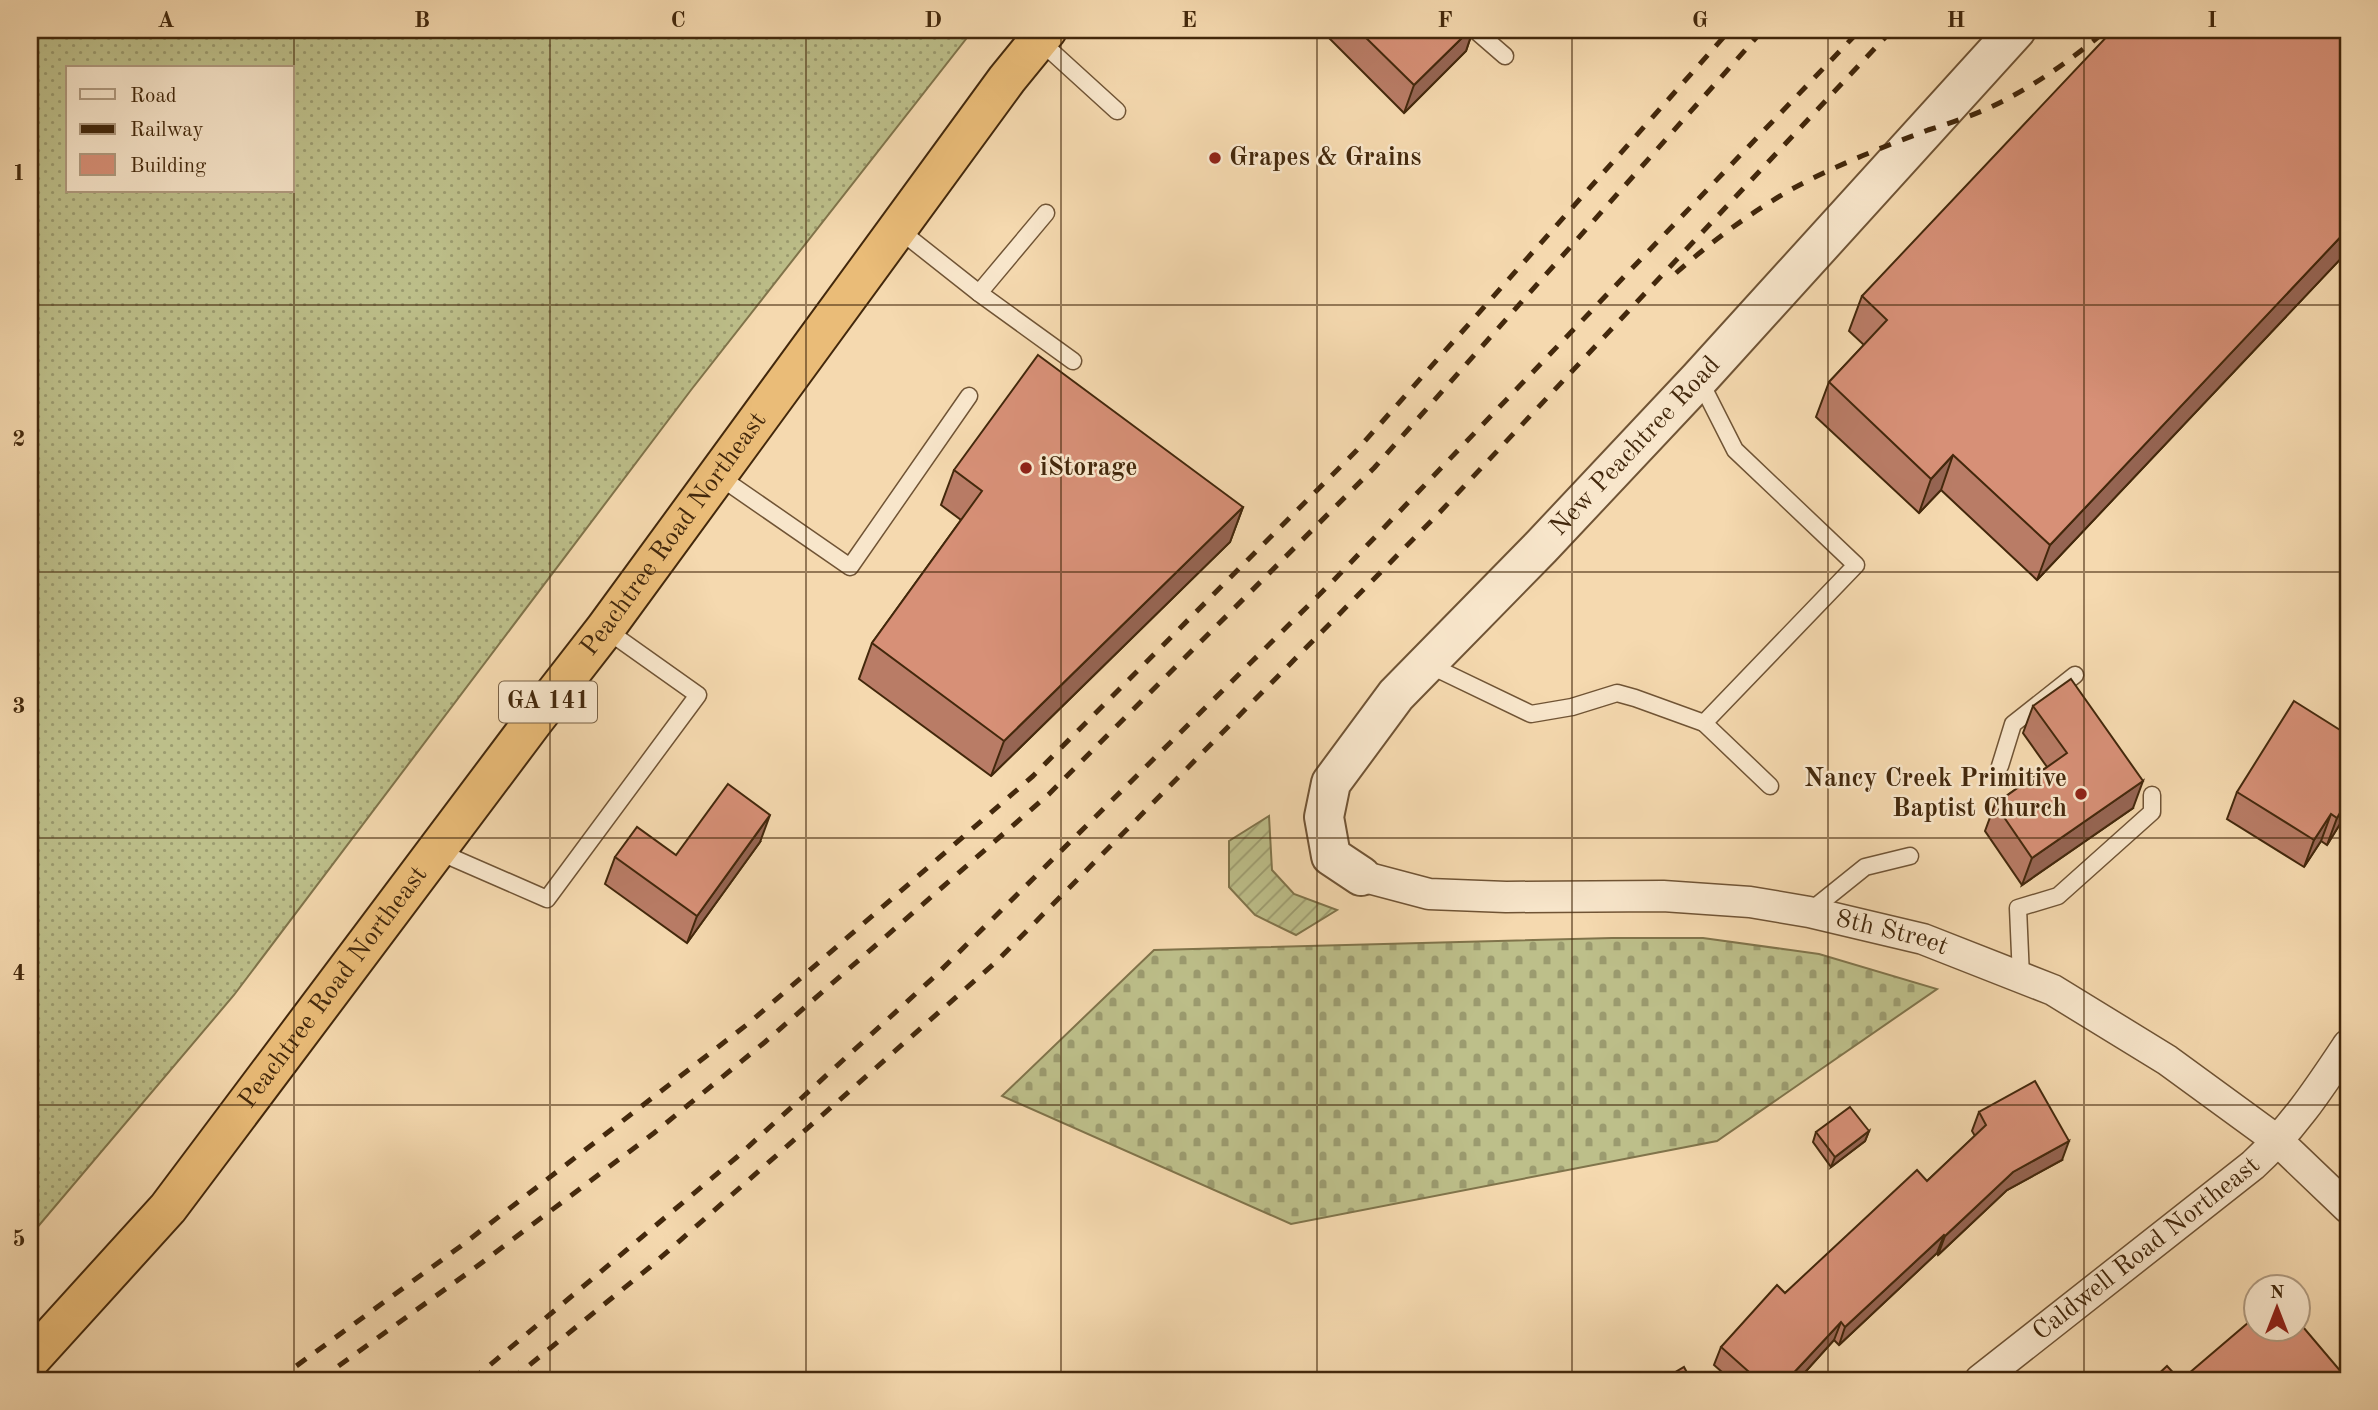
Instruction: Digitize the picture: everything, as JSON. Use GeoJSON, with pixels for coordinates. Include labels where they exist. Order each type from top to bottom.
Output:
{"type":"FeatureCollection","features":[{"type":"Feature","properties":{"kind":"highway","name":"Peachtree Road Northeast"},"geometry":{"type":"LineString","coordinates":[[30,1360],[168,1208],[535,719],[606,629],[1007,79],[1043,35]]}},
{"type":"Feature","properties":{"kind":"street","name":"New Peachtree Road"},"geometry":{"type":"LineString","coordinates":[[1361,876],[1331,856],[1324,817],[1331,782],[1396,695],[1541,547],[1699,379],[2016,30]]}},
{"type":"Feature","properties":{"kind":"street","name":"8th Street"},"geometry":{"type":"LineString","coordinates":[[1361,876],[1429,894],[1506,897],[1663,896],[1750,902],[1809,912],[1923,939],[2053,990],[2167,1060],[2278,1141],[2348,1208]]}},
{"type":"Feature","properties":{"kind":"street","name":"Caldwell Road Northeast"},"geometry":{"type":"LineString","coordinates":[[1980,1380],[2253,1165],[2299,1116],[2348,1045]]}},
{"type":"Feature","properties":{"kind":"lane"},"geometry":{"type":"LineString","coordinates":[[1475,30],[1505,56]]}},
{"type":"Feature","properties":{"kind":"lane"},"geometry":{"type":"LineString","coordinates":[[1043,35],[1117,111]]}},
{"type":"Feature","properties":{"kind":"lane"},"geometry":{"type":"LineString","coordinates":[[979,293],[1046,213]]}},
{"type":"Feature","properties":{"kind":"lane"},"geometry":{"type":"LineString","coordinates":[[897,229],[1073,361]]}},
{"type":"Feature","properties":{"kind":"lane"},"geometry":{"type":"LineString","coordinates":[[1699,379],[1735,450],[1856,565],[1704,723]]}},
{"type":"Feature","properties":{"kind":"lane"},"geometry":{"type":"LineString","coordinates":[[717,475],[850,567],[969,396]]}},
{"type":"Feature","properties":{"kind":"lane"},"geometry":{"type":"LineString","coordinates":[[436,851],[547,899],[698,695],[606,629]]}},
{"type":"Feature","properties":{"kind":"lane"},"geometry":{"type":"LineString","coordinates":[[1427,664],[1531,714],[1572,707],[1617,693],[1635,698],[1704,723],[1770,786]]}},
{"type":"Feature","properties":{"kind":"lane"},"geometry":{"type":"LineString","coordinates":[[2000,766],[2014,724],[2075,675]]}},
{"type":"Feature","properties":{"kind":"lane"},"geometry":{"type":"LineString","coordinates":[[2021,977],[2018,908],[2058,896],[2152,812],[2152,796]]}},
{"type":"Feature","properties":{"kind":"lane"},"geometry":{"type":"LineString","coordinates":[[1809,912],[1865,867],[1910,856]]}},
{"type":"Feature","properties":{"kind":"green space"},"geometry":{"type":"Polygon","coordinates":[[[30,30],[973,30],[691,390],[234,995],[30,1236],[30,30]]]}},
{"type":"Feature","properties":{"kind":"green space"},"geometry":{"type":"Polygon","coordinates":[[[1269,816],[1272,870],[1294,894],[1337,910],[1296,935],[1255,915],[1229,887],[1229,841],[1269,816]]]}},
{"type":"Feature","properties":{"kind":"green space"},"geometry":{"type":"Polygon","coordinates":[[[1703,938],[1819,954],[1937,989],[1717,1141],[1291,1224],[1002,1096],[1154,950],[1703,938]]]}},
{"type":"Feature","properties":{"kind":"building"},"geometry":{"type":"Polygon","coordinates":[[[1358,30],[1470,30],[1414,85],[1358,30]]]}},
{"type":"Feature","properties":{"kind":"building"},"geometry":{"type":"Polygon","coordinates":[[[2113,30],[2348,30],[2348,229],[2050,545],[1953,455],[1931,479],[1829,382],[1887,320],[1862,296],[2113,30]]]}},
{"type":"Feature","properties":{"kind":"building"},"geometry":{"type":"Polygon","coordinates":[[[1038,355],[1243,507],[1004,741],[872,643],[982,491],[954,470],[1038,355]]]}},
{"type":"Feature","properties":{"kind":"building","name":"Nancy Creek Primitive Baptist Church"},"geometry":{"type":"Polygon","coordinates":[[[2071,679],[2143,781],[2032,858],[1995,804],[2067,753],[2033,706],[2071,679]]]}},
{"type":"Feature","properties":{"kind":"building"},"geometry":{"type":"Polygon","coordinates":[[[2294,701],[2348,735],[2348,799],[2337,818],[2331,814],[2314,840],[2237,792],[2294,701]]]}},
{"type":"Feature","properties":{"kind":"building"},"geometry":{"type":"Polygon","coordinates":[[[728,784],[770,815],[697,916],[615,857],[637,827],[676,855],[728,784]]]}},
{"type":"Feature","properties":{"kind":"building"},"geometry":{"type":"Polygon","coordinates":[[[2035,1081],[2069,1141],[2013,1172],[1845,1327],[1841,1322],[1787,1380],[1758,1380],[1721,1347],[1777,1285],[1785,1293],[1917,1170],[1927,1181],[1986,1125],[1979,1112],[2035,1081]]]}},
{"type":"Feature","properties":{"kind":"building"},"geometry":{"type":"Polygon","coordinates":[[[1850,1107],[1869,1131],[1835,1157],[1816,1132],[1850,1107]]]}},
{"type":"Feature","properties":{"kind":"building"},"geometry":{"type":"Polygon","coordinates":[[[2242,1328],[2242,1344],[2312,1344],[2312,1338],[2348,1380],[2181,1380],[2242,1328]]]}},
{"type":"Feature","properties":{"kind":"building"},"geometry":{"type":"Polygon","coordinates":[[[2167,1366],[2180,1380],[2152,1380],[2167,1366]]]}},
{"type":"Feature","properties":{"kind":"building"},"geometry":{"type":"Polygon","coordinates":[[[1684,1367],[1691,1380],[1662,1380],[1684,1367]]]}},
{"type":"Feature","properties":{"kind":"railway"},"geometry":{"type":"LineString","coordinates":[[277,1380],[461,1246],[749,1023],[1033,776],[1357,450],[1730,30]]}},
{"type":"Feature","properties":{"kind":"railway"},"geometry":{"type":"LineString","coordinates":[[319,1380],[476,1267],[654,1133],[765,1042],[1049,794],[1374,468],[1763,30]]}},
{"type":"Feature","properties":{"kind":"railway"},"geometry":{"type":"LineString","coordinates":[[472,1380],[737,1157],[934,977],[1333,581],[1860,30]]}},
{"type":"Feature","properties":{"kind":"railway"},"geometry":{"type":"LineString","coordinates":[[511,1380],[650,1267],[997,961],[1440,512],[1892,30]]}},
{"type":"Feature","properties":{"kind":"railway"},"geometry":{"type":"LineString","coordinates":[[1676,273],[1732,228],[1792,189],[1859,157],[1977,113],[2009,98],[2053,71],[2107,30]]}},
{"type":"Feature","properties":{"kind":"place","name":"Grapes & Grains"},"geometry":{"type":"Point","coordinates":[1215,158]}},
{"type":"Feature","properties":{"kind":"place","name":"iStorage"},"geometry":{"type":"Point","coordinates":[1026,468]}},
{"type":"Feature","properties":{"kind":"place","name":"Nancy Creek Primitive Baptist Church"},"geometry":{"type":"Point","coordinates":[2081,794]}}]}
